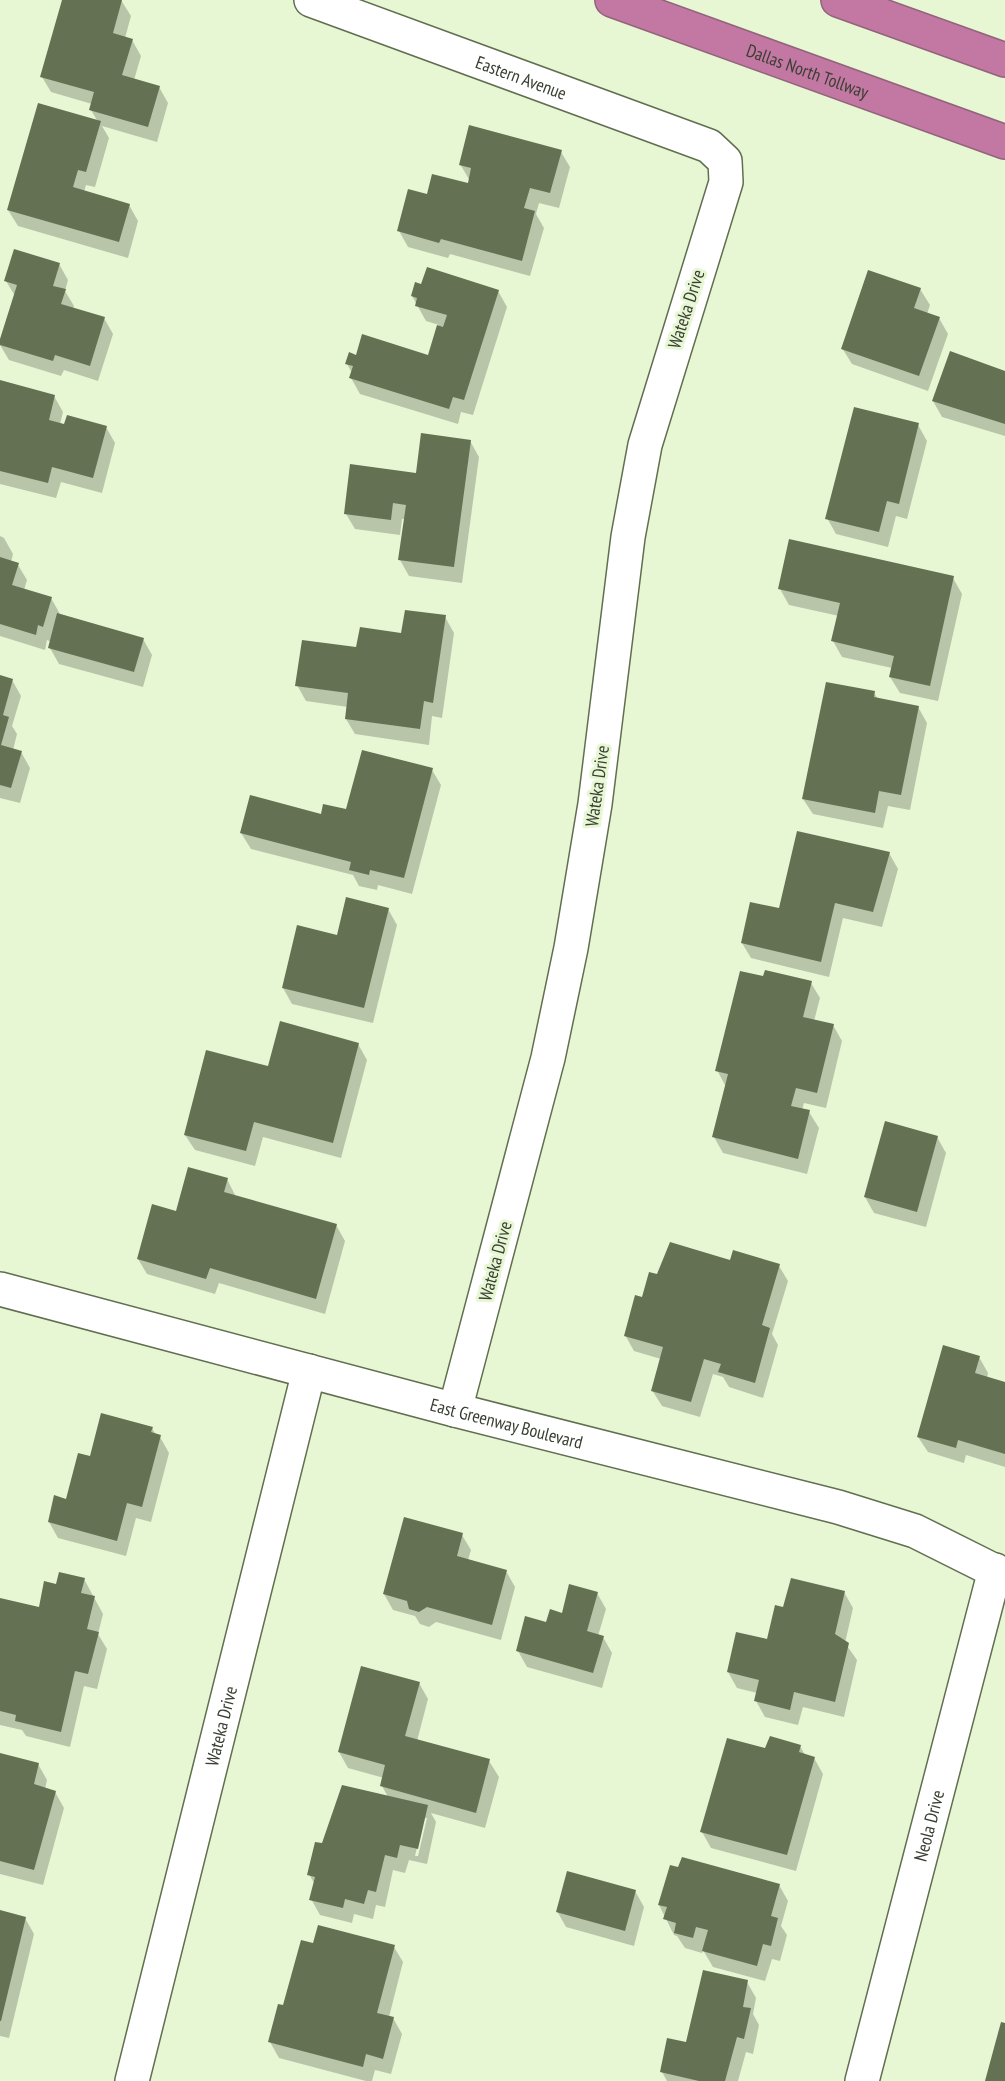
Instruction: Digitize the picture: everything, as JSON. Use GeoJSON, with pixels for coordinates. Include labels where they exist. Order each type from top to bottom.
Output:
{"type":"FeatureCollection","features":[{"type":"Feature","properties":{"kind":"highway","name":"Dallas North Tollway"},"geometry":{"type":"LineString","coordinates":[[612,0],[1005,142]]}},
{"type":"Feature","properties":{"kind":"highway"},"geometry":{"type":"LineString","coordinates":[[838,0],[1005,60]]}},
{"type":"Feature","properties":{"kind":"street","name":"Eastern Avenue"},"geometry":{"type":"LineString","coordinates":[[311,0],[708,146],[725,161]]}},
{"type":"Feature","properties":{"kind":"street","name":"Wateka Drive"},"geometry":{"type":"LineString","coordinates":[[455,1410],[548,1058],[571,948],[595,804],[628,537],[645,445],[726,182],[725,161]]}},
{"type":"Feature","properties":{"kind":"street","name":"East Greenway Boulevard"},"geometry":{"type":"LineString","coordinates":[[0,1289],[455,1410],[838,1507],[915,1531],[1000,1573]]}},
{"type":"Feature","properties":{"kind":"street","name":"Wateka Drive"},"geometry":{"type":"LineString","coordinates":[[132,2081],[309,1371]]}},
{"type":"Feature","properties":{"kind":"street","name":"Neola Drive"},"geometry":{"type":"LineString","coordinates":[[862,2081],[1000,1573]]}},
{"type":"Feature","properties":{"kind":"building"},"geometry":{"type":"Polygon","coordinates":[[[62,0],[122,0],[113,33],[133,39],[122,75],[160,86],[148,127],[89,110],[94,92],[40,77],[62,0]]]}},
{"type":"Feature","properties":{"kind":"building"},"geometry":{"type":"Polygon","coordinates":[[[38,103],[101,121],[86,172],[78,170],[73,187],[130,204],[119,242],[7,210],[38,103]]]}},
{"type":"Feature","properties":{"kind":"building"},"geometry":{"type":"Polygon","coordinates":[[[469,125],[562,150],[550,193],[530,188],[524,208],[535,211],[522,261],[441,239],[439,243],[397,231],[408,189],[427,194],[432,174],[468,183],[471,168],[459,165],[469,125]]]}},
{"type":"Feature","properties":{"kind":"building"},"geometry":{"type":"Polygon","coordinates":[[[14,249],[60,263],[53,286],[66,289],[61,304],[105,317],[90,366],[55,355],[53,361],[0,345],[17,285],[4,281],[14,249]]]}},
{"type":"Feature","properties":{"kind":"building"},"geometry":{"type":"Polygon","coordinates":[[[427,267],[499,290],[464,400],[453,397],[449,409],[349,378],[353,366],[345,364],[349,352],[356,355],[362,334],[428,355],[437,325],[443,327],[447,315],[415,306],[417,298],[411,296],[415,282],[421,284],[427,267]]]}},
{"type":"Feature","properties":{"kind":"building"},"geometry":{"type":"Polygon","coordinates":[[[868,270],[921,288],[914,308],[940,317],[919,376],[841,349],[868,270]]]}},
{"type":"Feature","properties":{"kind":"building"},"geometry":{"type":"Polygon","coordinates":[[[950,351],[1005,371],[1005,424],[932,401],[950,351]]]}},
{"type":"Feature","properties":{"kind":"building"},"geometry":{"type":"Polygon","coordinates":[[[0,380],[55,395],[49,420],[64,424],[67,415],[107,426],[93,478],[52,467],[48,483],[0,471],[0,380]]]}},
{"type":"Feature","properties":{"kind":"building"},"geometry":{"type":"Polygon","coordinates":[[[854,407],[919,423],[899,504],[887,501],[879,532],[825,519],[854,407]]]}},
{"type":"Feature","properties":{"kind":"building"},"geometry":{"type":"Polygon","coordinates":[[[421,433],[471,440],[454,567],[398,560],[406,505],[393,503],[391,520],[344,514],[350,464],[416,473],[421,433]]]}},
{"type":"Feature","properties":{"kind":"building"},"geometry":{"type":"Polygon","coordinates":[[[789,539],[954,576],[930,686],[889,677],[894,656],[831,641],[840,603],[778,589],[789,539]]]}},
{"type":"Feature","properties":{"kind":"building"},"geometry":{"type":"Polygon","coordinates":[[[0,557],[19,563],[12,585],[52,597],[43,627],[38,625],[36,635],[0,624],[0,557]]]}},
{"type":"Feature","properties":{"kind":"building"},"geometry":{"type":"Polygon","coordinates":[[[405,610],[446,615],[433,703],[424,701],[420,729],[345,719],[348,693],[295,686],[302,640],[356,647],[360,627],[401,633],[405,610]]]}},
{"type":"Feature","properties":{"kind":"building"},"geometry":{"type":"Polygon","coordinates":[[[57,613],[144,638],[134,672],[48,648],[57,613]]]}},
{"type":"Feature","properties":{"kind":"building"},"geometry":{"type":"Polygon","coordinates":[[[0,675],[13,679],[3,715],[9,717],[1,745],[22,751],[11,788],[0,785],[0,675]]]}},
{"type":"Feature","properties":{"kind":"building"},"geometry":{"type":"Polygon","coordinates":[[[826,682],[875,691],[874,697],[919,706],[901,795],[879,791],[875,813],[802,799],[826,682]]]}},
{"type":"Feature","properties":{"kind":"building"},"geometry":{"type":"Polygon","coordinates":[[[362,750],[433,768],[404,878],[370,870],[369,875],[349,870],[351,862],[240,833],[250,795],[321,814],[323,804],[346,809],[362,750]]]}},
{"type":"Feature","properties":{"kind":"building"},"geometry":{"type":"Polygon","coordinates":[[[797,831],[890,852],[873,912],[835,903],[821,962],[741,943],[750,902],[779,908],[797,831]]]}},
{"type":"Feature","properties":{"kind":"building"},"geometry":{"type":"Polygon","coordinates":[[[346,897],[389,908],[364,1008],[282,988],[297,925],[337,935],[346,897]]]}},
{"type":"Feature","properties":{"kind":"building"},"geometry":{"type":"Polygon","coordinates":[[[765,970],[812,981],[803,1017],[834,1024],[817,1093],[796,1088],[791,1106],[810,1110],[798,1159],[712,1137],[728,1074],[715,1071],[740,971],[763,976],[765,970]]]}},
{"type":"Feature","properties":{"kind":"building"},"geometry":{"type":"Polygon","coordinates":[[[280,1021],[359,1043],[333,1143],[254,1122],[246,1151],[184,1135],[206,1050],[268,1066],[280,1021]]]}},
{"type":"Feature","properties":{"kind":"building"},"geometry":{"type":"Polygon","coordinates":[[[885,1121],[938,1136],[917,1212],[864,1197],[885,1121]]]}},
{"type":"Feature","properties":{"kind":"building"},"geometry":{"type":"Polygon","coordinates":[[[188,1167],[228,1178],[224,1192],[337,1224],[316,1299],[210,1268],[206,1279],[137,1259],[152,1204],[176,1211],[188,1167]]]}},
{"type":"Feature","properties":{"kind":"building"},"geometry":{"type":"Polygon","coordinates":[[[670,1242],[730,1260],[733,1250],[780,1264],[762,1325],[770,1328],[755,1383],[718,1372],[721,1364],[704,1359],[691,1402],[651,1391],[663,1347],[624,1336],[635,1295],[642,1297],[649,1272],[657,1274],[670,1242]]]}},
{"type":"Feature","properties":{"kind":"building"},"geometry":{"type":"Polygon","coordinates":[[[943,1345],[980,1356],[975,1373],[1005,1382],[1005,1454],[958,1440],[956,1448],[917,1437],[943,1345]]]}},
{"type":"Feature","properties":{"kind":"building"},"geometry":{"type":"Polygon","coordinates":[[[101,1413],[153,1427],[151,1432],[161,1435],[142,1507],[127,1503],[117,1541],[48,1522],[54,1495],[66,1499],[78,1453],[90,1456],[101,1413]]]}},
{"type":"Feature","properties":{"kind":"building"},"geometry":{"type":"Polygon","coordinates":[[[404,1517],[463,1533],[457,1556],[507,1570],[492,1625],[427,1607],[419,1612],[409,1609],[407,1601],[383,1594],[404,1517]]]}},
{"type":"Feature","properties":{"kind":"building"},"geometry":{"type":"Polygon","coordinates":[[[59,1572],[85,1578],[81,1593],[95,1596],[87,1629],[99,1632],[88,1674],[75,1671],[61,1732],[15,1721],[16,1715],[0,1711],[0,1598],[39,1607],[44,1581],[56,1584],[59,1572]]]}},
{"type":"Feature","properties":{"kind":"building"},"geometry":{"type":"Polygon","coordinates":[[[791,1578],[845,1591],[835,1634],[849,1643],[835,1702],[794,1692],[790,1710],[754,1701],[759,1680],[727,1672],[736,1632],[767,1639],[775,1605],[783,1607],[791,1578]]]}},
{"type":"Feature","properties":{"kind":"building"},"geometry":{"type":"Polygon","coordinates":[[[569,1584],[598,1592],[587,1631],[604,1636],[593,1673],[516,1651],[525,1616],[546,1622],[550,1609],[562,1613],[569,1584]]]}},
{"type":"Feature","properties":{"kind":"building"},"geometry":{"type":"Polygon","coordinates":[[[361,1666],[420,1682],[405,1736],[490,1759],[476,1813],[380,1786],[385,1765],[338,1752],[361,1666]]]}},
{"type":"Feature","properties":{"kind":"building"},"geometry":{"type":"Polygon","coordinates":[[[770,1736],[801,1745],[799,1752],[815,1757],[787,1855],[700,1832],[727,1738],[765,1748],[770,1736]]]}},
{"type":"Feature","properties":{"kind":"building"},"geometry":{"type":"Polygon","coordinates":[[[0,1753],[39,1763],[34,1784],[56,1791],[34,1870],[0,1861],[0,1753]]]}},
{"type":"Feature","properties":{"kind":"building"},"geometry":{"type":"Polygon","coordinates":[[[342,1785],[428,1805],[418,1849],[400,1845],[397,1858],[385,1855],[376,1892],[368,1890],[364,1904],[345,1899],[343,1908],[309,1900],[315,1877],[307,1875],[315,1842],[322,1843],[342,1785]]]}},
{"type":"Feature","properties":{"kind":"building"},"geometry":{"type":"Polygon","coordinates":[[[682,1857],[780,1884],[771,1916],[778,1918],[771,1946],[763,1944],[757,1966],[702,1951],[708,1930],[696,1927],[693,1938],[674,1933],[676,1923],[663,1919],[667,1907],[658,1905],[670,1865],[678,1867],[682,1857]]]}},
{"type":"Feature","properties":{"kind":"building"},"geometry":{"type":"Polygon","coordinates":[[[567,1871],[636,1890],[625,1931],[556,1912],[567,1871]]]}},
{"type":"Feature","properties":{"kind":"building"},"geometry":{"type":"Polygon","coordinates":[[[0,1910],[26,1917],[1,2021],[0,2021],[0,1910]]]}},
{"type":"Feature","properties":{"kind":"building"},"geometry":{"type":"Polygon","coordinates":[[[318,1925],[395,1945],[377,2013],[394,2017],[383,2059],[366,2054],[363,2067],[268,2042],[278,2004],[283,2005],[301,1940],[313,1943],[318,1925]]]}},
{"type":"Feature","properties":{"kind":"building"},"geometry":{"type":"Polygon","coordinates":[[[703,1970],[748,1980],[743,2007],[751,2008],[744,2039],[737,2037],[725,2081],[699,2081],[660,2072],[667,2038],[686,2042],[703,1970]]]}},
{"type":"Feature","properties":{"kind":"building"},"geometry":{"type":"Polygon","coordinates":[[[1001,2022],[1005,2023],[1005,2081],[985,2081],[1001,2022]]]}}]}
